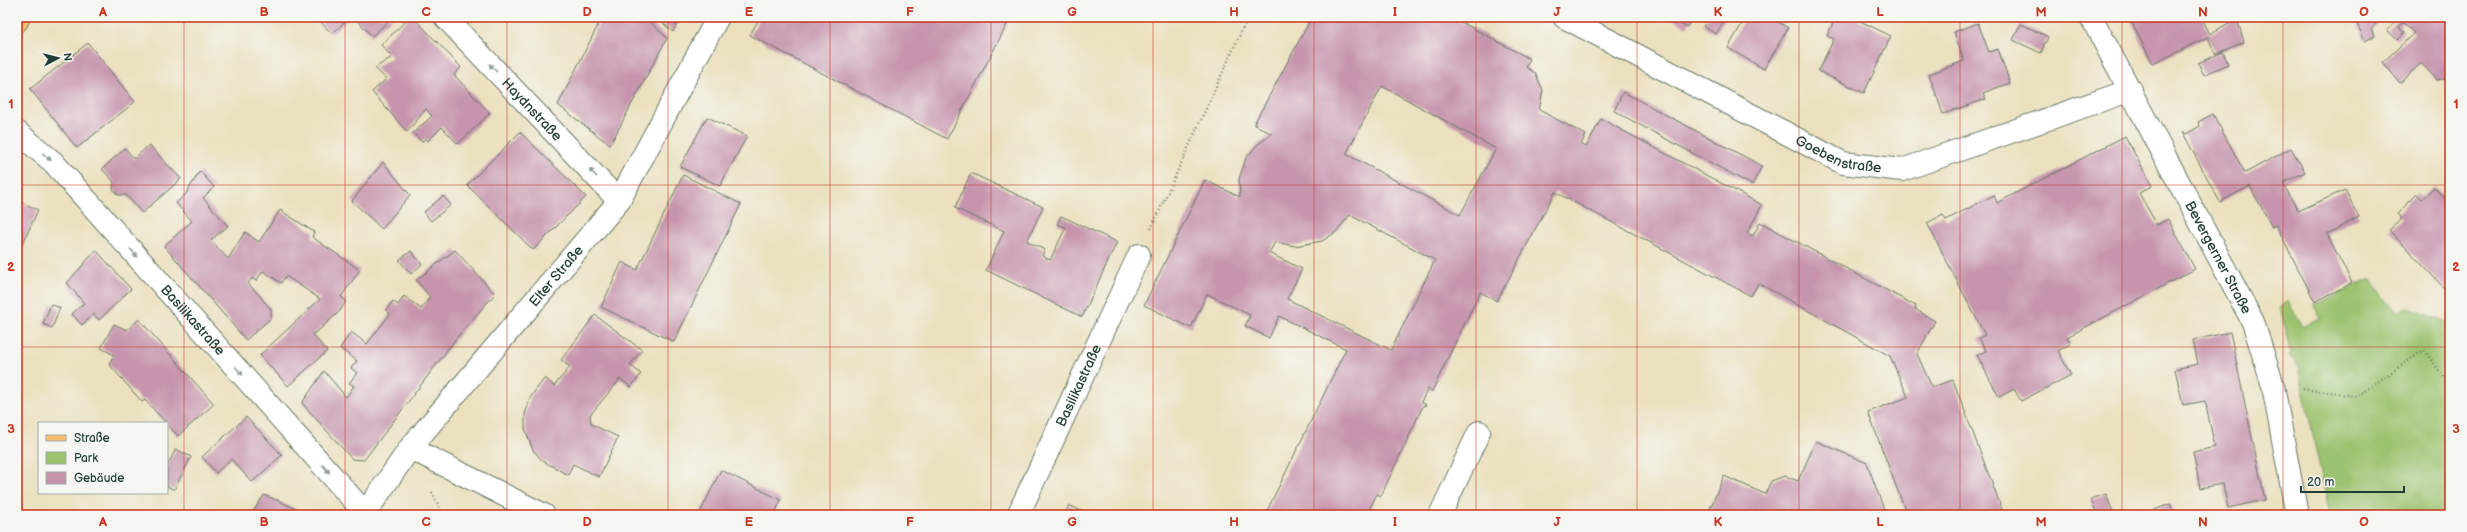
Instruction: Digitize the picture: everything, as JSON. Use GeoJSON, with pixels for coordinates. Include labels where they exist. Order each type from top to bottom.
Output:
{"type":"FeatureCollection","features":[{"type":"Feature","properties":{"kind":"main road"},"geometry":{"type":"LineString","coordinates":[[17,22],[19,17]]}},
{"type":"Feature","properties":{"kind":"street","name":"Haydnstraße"},"geometry":{"type":"LineString","coordinates":[[445,17],[620,201]]}},
{"type":"Feature","properties":{"kind":"street","name":"Elter Straße"},"geometry":{"type":"LineString","coordinates":[[364,514],[410,448],[620,201],[718,17]]}},
{"type":"Feature","properties":{"kind":"street","name":"Goebenstraße"},"geometry":{"type":"LineString","coordinates":[[1564,17],[1843,163],[1902,170],[2131,90]]}},
{"type":"Feature","properties":{"kind":"street","name":"Bevergerner Straße"},"geometry":{"type":"LineString","coordinates":[[2092,17],[2253,322],[2273,386],[2297,515]]}},
{"type":"Feature","properties":{"kind":"street","name":"Basilikastraße"},"geometry":{"type":"LineString","coordinates":[[17,132],[53,162],[364,514]]}},
{"type":"Feature","properties":{"kind":"street","name":"Basilikastraße"},"geometry":{"type":"LineString","coordinates":[[1018,515],[1140,255]]}},
{"type":"Feature","properties":{"kind":"street"},"geometry":{"type":"LineString","coordinates":[[1440,515],[1479,432]]}},
{"type":"Feature","properties":{"kind":"street"},"geometry":{"type":"LineString","coordinates":[[410,448],[544,515]]}},
{"type":"Feature","properties":{"kind":"path"},"geometry":{"type":"LineString","coordinates":[[1140,255],[1248,17]]}},
{"type":"Feature","properties":{"kind":"path"},"geometry":{"type":"LineString","coordinates":[[2273,386],[2357,396],[2424,350],[2450,385]]}},
{"type":"Feature","properties":{"kind":"path"},"geometry":{"type":"LineString","coordinates":[[2438,515],[2450,508]]}},
{"type":"Feature","properties":{"kind":"green space"},"geometry":{"type":"Polygon","coordinates":[[[2372,279],[2385,300],[2399,313],[2406,307],[2450,323],[2450,515],[2330,515],[2299,370],[2301,369],[2289,355],[2292,353],[2280,308],[2288,301],[2302,327],[2319,318],[2315,305],[2372,279]]]}},
{"type":"Feature","properties":{"kind":"building"},"geometry":{"type":"Polygon","coordinates":[[[316,17],[350,17],[332,34],[316,17]]]}},
{"type":"Feature","properties":{"kind":"building"},"geometry":{"type":"Polygon","coordinates":[[[354,17],[393,17],[372,36],[354,17]]]}},
{"type":"Feature","properties":{"kind":"building"},"geometry":{"type":"Polygon","coordinates":[[[410,17],[413,17],[461,67],[454,75],[490,113],[458,144],[442,127],[428,141],[425,138],[422,142],[413,133],[432,116],[426,109],[407,132],[372,92],[386,79],[375,68],[392,57],[381,45],[410,17]]]}},
{"type":"Feature","properties":{"kind":"building"},"geometry":{"type":"Polygon","coordinates":[[[602,17],[645,17],[667,38],[610,145],[558,105],[602,17]]]}},
{"type":"Feature","properties":{"kind":"building"},"geometry":{"type":"Polygon","coordinates":[[[656,17],[681,17],[673,32],[656,17]]]}},
{"type":"Feature","properties":{"kind":"building"},"geometry":{"type":"Polygon","coordinates":[[[760,17],[1011,17],[947,139],[750,35],[760,17]]]}},
{"type":"Feature","properties":{"kind":"building"},"geometry":{"type":"Polygon","coordinates":[[[1312,17],[1449,17],[1467,25],[1530,59],[1526,67],[1535,73],[1543,90],[1539,110],[1586,135],[1581,144],[1586,147],[1601,119],[1762,205],[1747,233],[1753,236],[1760,222],[1916,306],[1915,309],[1935,321],[1917,354],[1932,387],[1953,380],[2004,515],[1907,515],[1868,412],[1908,397],[1890,356],[1758,283],[1751,296],[1555,192],[1497,301],[1480,292],[1432,391],[1428,389],[1421,402],[1426,405],[1423,406],[1381,496],[1377,494],[1370,508],[1374,510],[1373,512],[1370,515],[1265,515],[1346,349],[1279,316],[1269,338],[1245,326],[1250,315],[1207,294],[1191,328],[1144,305],[1205,180],[1240,197],[1239,179],[1246,158],[1257,145],[1272,134],[1254,124],[1312,17]],[[1382,86],[1346,154],[1460,215],[1496,149],[1382,86]],[[1350,215],[1336,232],[1322,241],[1295,246],[1275,242],[1269,253],[1302,269],[1287,299],[1391,350],[1435,260],[1350,215]]]}},
{"type":"Feature","properties":{"kind":"building"},"geometry":{"type":"Polygon","coordinates":[[[1669,17],[1693,17],[1687,27],[1669,17]]]}},
{"type":"Feature","properties":{"kind":"building"},"geometry":{"type":"Polygon","coordinates":[[[1708,17],[1726,17],[1716,34],[1703,26],[1708,17]]]}},
{"type":"Feature","properties":{"kind":"building"},"geometry":{"type":"Polygon","coordinates":[[[1738,17],[1770,17],[1788,28],[1764,69],[1728,48],[1743,22],[1736,19],[1738,17]]]}},
{"type":"Feature","properties":{"kind":"building"},"geometry":{"type":"Polygon","coordinates":[[[1836,17],[1852,17],[1891,36],[1864,93],[1818,71],[1834,39],[1827,36],[1836,17]]]}},
{"type":"Feature","properties":{"kind":"building"},"geometry":{"type":"Polygon","coordinates":[[[2129,17],[2201,17],[2210,34],[2237,18],[2244,42],[2215,54],[2208,37],[2153,64],[2129,17]]]}},
{"type":"Feature","properties":{"kind":"building"},"geometry":{"type":"Polygon","coordinates":[[[2354,17],[2384,17],[2372,28],[2375,36],[2365,41],[2354,17]]]}},
{"type":"Feature","properties":{"kind":"building"},"geometry":{"type":"Polygon","coordinates":[[[2401,17],[2450,17],[2450,82],[2447,78],[2437,80],[2421,63],[2400,83],[2383,62],[2414,33],[2403,22],[2399,27],[2404,33],[2397,40],[2387,30],[2401,17]]]}},
{"type":"Feature","properties":{"kind":"building"},"geometry":{"type":"Polygon","coordinates":[[[1978,23],[1989,52],[1998,49],[2010,83],[1983,93],[1986,99],[1943,114],[1929,74],[1964,61],[1954,32],[1978,23]]]}},
{"type":"Feature","properties":{"kind":"building"},"geometry":{"type":"Polygon","coordinates":[[[2021,24],[2048,37],[2041,53],[2013,40],[2021,24]]]}},
{"type":"Feature","properties":{"kind":"building"},"geometry":{"type":"Polygon","coordinates":[[[88,43],[135,102],[77,148],[30,89],[88,43]]]}},
{"type":"Feature","properties":{"kind":"building"},"geometry":{"type":"Polygon","coordinates":[[[2223,52],[2228,64],[2204,75],[2198,63],[2223,52]]]}},
{"type":"Feature","properties":{"kind":"building"},"geometry":{"type":"Polygon","coordinates":[[[1623,92],[1762,166],[1752,185],[1614,111],[1623,92]]]}},
{"type":"Feature","properties":{"kind":"building"},"geometry":{"type":"Polygon","coordinates":[[[2213,114],[2245,173],[2291,148],[2305,172],[2283,183],[2298,211],[2345,190],[2359,217],[2327,234],[2352,283],[2315,302],[2276,225],[2272,227],[2250,186],[2220,202],[2182,131],[2186,134],[2200,126],[2198,122],[2213,114]]]}},
{"type":"Feature","properties":{"kind":"building"},"geometry":{"type":"Polygon","coordinates":[[[707,117],[747,136],[720,186],[680,167],[707,117]]]}},
{"type":"Feature","properties":{"kind":"building"},"geometry":{"type":"Polygon","coordinates":[[[520,132],[586,197],[533,250],[467,185],[520,132]]]}},
{"type":"Feature","properties":{"kind":"building"},"geometry":{"type":"Polygon","coordinates":[[[2125,136],[2152,186],[2139,193],[2157,225],[2168,219],[2195,269],[2067,337],[2071,343],[2058,351],[2071,375],[2021,401],[2014,389],[1999,397],[1977,355],[1986,351],[1979,338],[1985,335],[1927,223],[1943,215],[1946,220],[1994,195],[1997,203],[2125,136]]]}},
{"type":"Feature","properties":{"kind":"building"},"geometry":{"type":"Polygon","coordinates":[[[149,145],[181,179],[142,213],[126,195],[118,195],[113,189],[114,182],[102,169],[125,148],[134,159],[149,145]]]}},
{"type":"Feature","properties":{"kind":"building"},"geometry":{"type":"Polygon","coordinates":[[[383,162],[410,195],[382,229],[352,201],[383,162]]]}},
{"type":"Feature","properties":{"kind":"building"},"geometry":{"type":"Polygon","coordinates":[[[200,171],[214,187],[203,198],[228,226],[211,240],[228,259],[245,232],[259,242],[280,210],[314,232],[312,237],[360,270],[341,297],[346,301],[340,311],[318,331],[312,334],[327,351],[288,386],[260,355],[320,299],[286,276],[281,283],[263,271],[256,281],[252,278],[248,283],[271,309],[271,318],[246,340],[164,246],[192,221],[176,203],[185,195],[200,171]]]}},
{"type":"Feature","properties":{"kind":"building"},"geometry":{"type":"Polygon","coordinates":[[[971,173],[1043,207],[1027,241],[1045,250],[1042,256],[1050,260],[1066,227],[1057,224],[1061,216],[1117,242],[1082,317],[986,270],[1004,231],[955,208],[971,173]]]}},
{"type":"Feature","properties":{"kind":"building"},"geometry":{"type":"Polygon","coordinates":[[[683,175],[741,204],[674,342],[601,307],[622,262],[637,270],[683,175]]]}},
{"type":"Feature","properties":{"kind":"building"},"geometry":{"type":"Polygon","coordinates":[[[2434,187],[2450,204],[2450,290],[2448,292],[2389,230],[2402,219],[2397,214],[2417,194],[2422,199],[2434,187]]]}},
{"type":"Feature","properties":{"kind":"building"},"geometry":{"type":"Polygon","coordinates":[[[443,196],[451,205],[431,221],[424,212],[443,196]]]}},
{"type":"Feature","properties":{"kind":"building"},"geometry":{"type":"Polygon","coordinates":[[[17,200],[38,210],[17,256],[17,200]]]}},
{"type":"Feature","properties":{"kind":"building"},"geometry":{"type":"Polygon","coordinates":[[[96,250],[131,289],[99,320],[94,314],[82,325],[72,314],[84,303],[67,283],[96,250]]]}},
{"type":"Feature","properties":{"kind":"building"},"geometry":{"type":"Polygon","coordinates":[[[455,250],[495,294],[461,332],[364,460],[352,459],[302,403],[324,371],[346,397],[354,386],[349,383],[357,373],[351,368],[357,361],[340,348],[351,332],[367,344],[390,314],[386,310],[393,301],[398,305],[404,296],[421,309],[430,297],[416,280],[455,250]]]}},
{"type":"Feature","properties":{"kind":"building"},"geometry":{"type":"Polygon","coordinates":[[[411,251],[422,264],[411,274],[399,260],[411,251]]]}},
{"type":"Feature","properties":{"kind":"building"},"geometry":{"type":"Polygon","coordinates":[[[51,304],[60,308],[52,328],[43,324],[51,304]]]}},
{"type":"Feature","properties":{"kind":"building"},"geometry":{"type":"Polygon","coordinates":[[[595,315],[642,350],[630,365],[641,374],[631,387],[620,379],[590,415],[591,424],[618,437],[599,477],[573,464],[568,475],[543,461],[533,450],[525,429],[525,414],[531,396],[545,378],[554,386],[570,367],[561,360],[595,315]]]}},
{"type":"Feature","properties":{"kind":"building"},"geometry":{"type":"Polygon","coordinates":[[[139,319],[214,404],[178,436],[168,425],[168,422],[165,422],[145,400],[142,402],[109,364],[114,355],[101,348],[114,324],[127,330],[139,319]]]}},
{"type":"Feature","properties":{"kind":"building"},"geometry":{"type":"Polygon","coordinates":[[[2230,332],[2265,500],[2228,508],[2223,484],[2200,488],[2193,452],[2215,447],[2205,401],[2183,405],[2175,369],[2198,364],[2193,340],[2230,332]]]}},
{"type":"Feature","properties":{"kind":"building"},"geometry":{"type":"Polygon","coordinates":[[[246,417],[282,455],[252,482],[231,459],[216,473],[202,457],[246,417]]]}},
{"type":"Feature","properties":{"kind":"building"},"geometry":{"type":"Polygon","coordinates":[[[1816,441],[1867,463],[1886,515],[1707,515],[1724,476],[1765,494],[1771,481],[1785,476],[1798,481],[1816,441]]]}},
{"type":"Feature","properties":{"kind":"building"},"geometry":{"type":"Polygon","coordinates":[[[176,449],[191,457],[174,490],[168,487],[168,464],[176,449]]]}},
{"type":"Feature","properties":{"kind":"building"},"geometry":{"type":"Polygon","coordinates":[[[721,470],[781,500],[774,515],[699,515],[721,470]]]}},
{"type":"Feature","properties":{"kind":"building"},"geometry":{"type":"Polygon","coordinates":[[[2106,494],[2114,515],[2097,515],[2091,499],[2106,494]]]}},
{"type":"Feature","properties":{"kind":"building"},"geometry":{"type":"Polygon","coordinates":[[[264,495],[279,501],[309,515],[251,515],[264,495]]]}},
{"type":"Feature","properties":{"kind":"building"},"geometry":{"type":"Polygon","coordinates":[[[2170,504],[2175,515],[2141,515],[2170,504]]]}},
{"type":"Feature","properties":{"kind":"building"},"geometry":{"type":"Polygon","coordinates":[[[1069,505],[1090,515],[1064,515],[1069,505]]]}},
{"type":"Feature","properties":{"kind":"building"},"geometry":{"type":"Polygon","coordinates":[[[2190,511],[2192,515],[2178,515],[2190,511]]]}}]}
